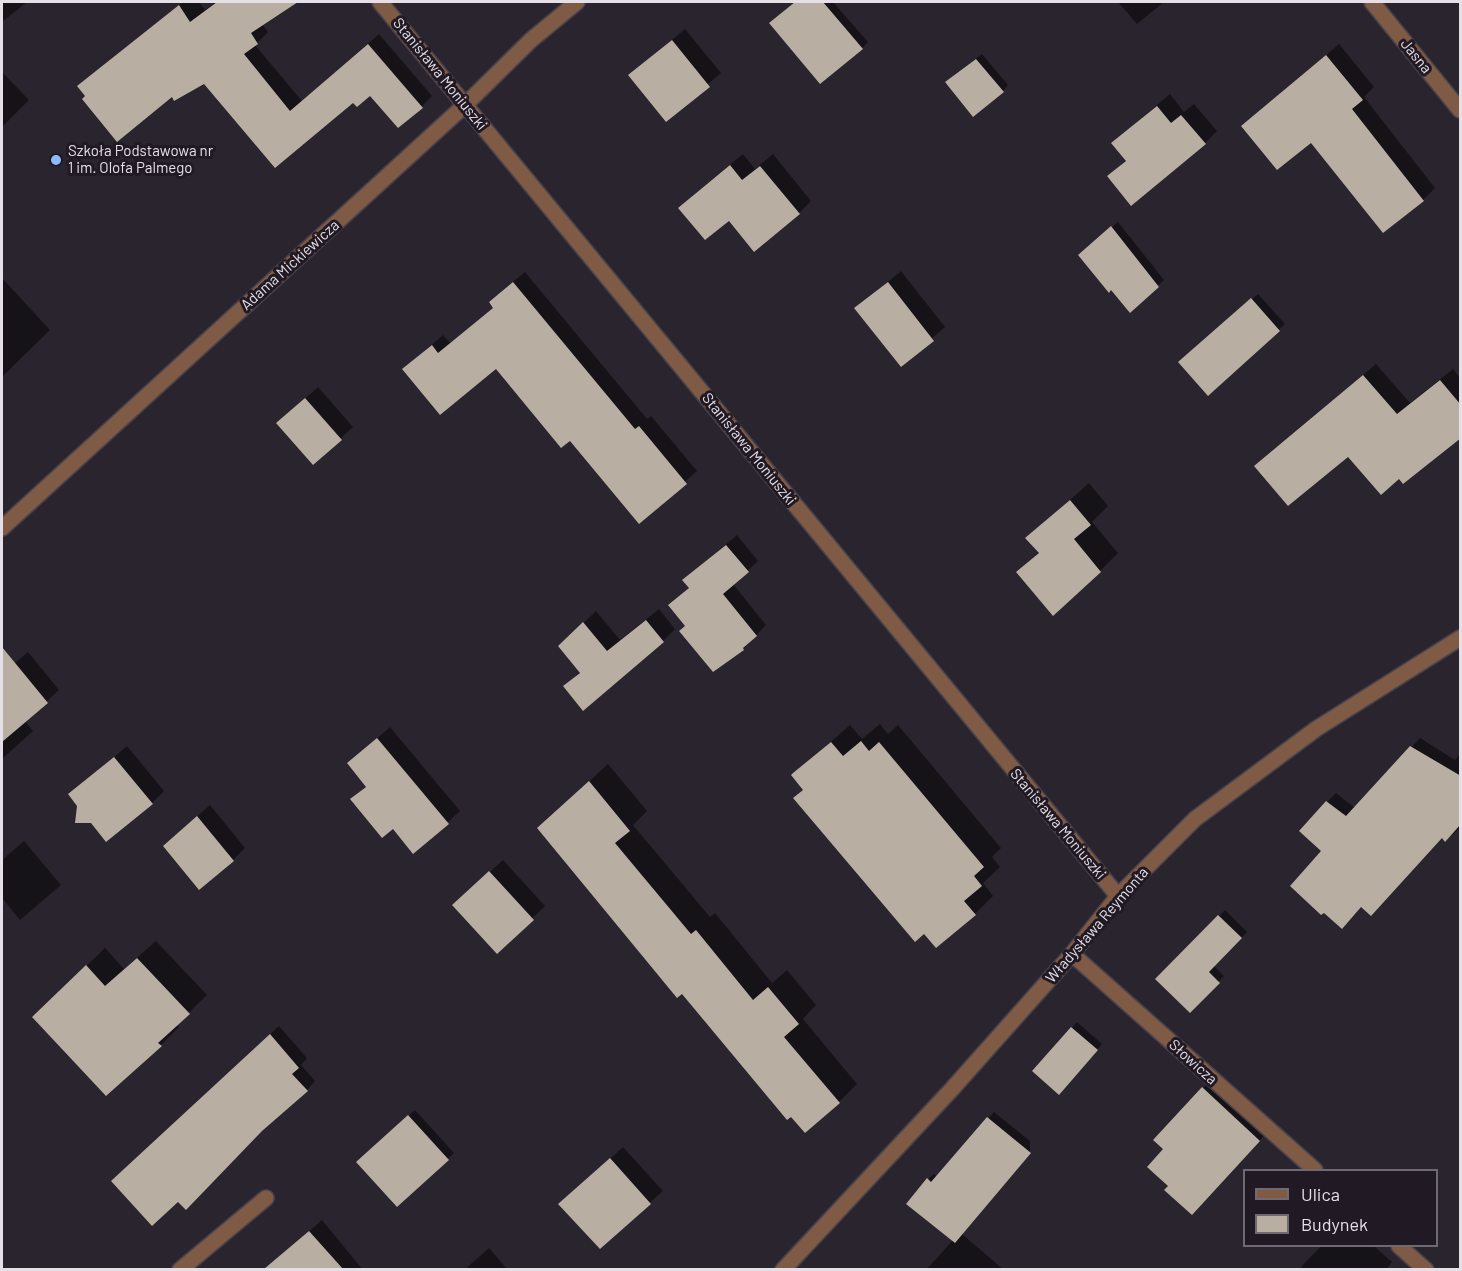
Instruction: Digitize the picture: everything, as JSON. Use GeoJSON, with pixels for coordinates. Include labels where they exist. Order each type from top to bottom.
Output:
{"type":"FeatureCollection","features":[{"type":"Feature","properties":{"kind":"street","name":"Stanisława Moniuszki"},"geometry":{"type":"LineString","coordinates":[[381,2],[1118,897]]}},
{"type":"Feature","properties":{"kind":"street","name":"Adama Mickiewicza"},"geometry":{"type":"LineString","coordinates":[[2,528],[465,105],[531,40],[577,2]]}},
{"type":"Feature","properties":{"kind":"street","name":"Jasna"},"geometry":{"type":"LineString","coordinates":[[1372,2],[1461,110]]}},
{"type":"Feature","properties":{"kind":"street","name":"Władysława Reymonta"},"geometry":{"type":"LineString","coordinates":[[783,1269],[952,1089],[1072,954],[1118,897],[1195,819],[1316,729],[1458,644]]}},
{"type":"Feature","properties":{"kind":"street","name":"Słowicza"},"geometry":{"type":"LineString","coordinates":[[1072,954],[1314,1169]]}},
{"type":"Feature","properties":{"kind":"street"},"geometry":{"type":"LineString","coordinates":[[180,1269],[266,1198]]}},
{"type":"Feature","properties":{"kind":"street"},"geometry":{"type":"LineString","coordinates":[[1401,1247],[1426,1269]]}},
{"type":"Feature","properties":{"kind":"building"},"geometry":{"type":"Polygon","coordinates":[[[217,2],[298,2],[251,33],[258,44],[244,54],[290,111],[368,44],[423,108],[398,128],[370,96],[357,107],[353,103],[275,168],[204,84],[174,101],[172,97],[117,142],[82,99],[85,96],[77,86],[179,5],[190,22],[217,2]]]}},
{"type":"Feature","properties":{"kind":"building"},"geometry":{"type":"Polygon","coordinates":[[[795,2],[823,2],[863,49],[820,84],[769,23],[795,2]]]}},
{"type":"Feature","properties":{"kind":"building"},"geometry":{"type":"Polygon","coordinates":[[[672,40],[710,87],[666,122],[628,75],[672,40]]]}},
{"type":"Feature","properties":{"kind":"building"},"geometry":{"type":"Polygon","coordinates":[[[1326,55],[1363,100],[1352,109],[1424,201],[1383,233],[1311,143],[1277,170],[1241,126],[1326,55]]]}},
{"type":"Feature","properties":{"kind":"building"},"geometry":{"type":"Polygon","coordinates":[[[976,59],[1004,92],[973,117],[945,82],[976,59]]]}},
{"type":"Feature","properties":{"kind":"building"},"geometry":{"type":"Polygon","coordinates":[[[1157,106],[1171,123],[1181,115],[1206,144],[1131,206],[1107,176],[1126,161],[1111,143],[1157,106]]]}},
{"type":"Feature","properties":{"kind":"building"},"geometry":{"type":"Polygon","coordinates":[[[730,165],[742,180],[760,166],[800,214],[754,252],[729,221],[705,240],[678,208],[730,165]]]}},
{"type":"Feature","properties":{"kind":"building"},"geometry":{"type":"Polygon","coordinates":[[[1111,226],[1159,287],[1130,313],[1111,290],[1109,293],[1078,255],[1111,226]]]}},
{"type":"Feature","properties":{"kind":"building"},"geometry":{"type":"Polygon","coordinates":[[[513,282],[635,429],[639,426],[687,484],[639,524],[570,441],[561,448],[496,369],[440,415],[402,369],[432,345],[438,353],[493,308],[489,302],[513,282]]]}},
{"type":"Feature","properties":{"kind":"building"},"geometry":{"type":"Polygon","coordinates":[[[888,282],[934,341],[901,367],[854,308],[888,282]]]}},
{"type":"Feature","properties":{"kind":"building"},"geometry":{"type":"Polygon","coordinates":[[[1251,298],[1280,331],[1208,396],[1178,362],[1251,298]]]}},
{"type":"Feature","properties":{"kind":"building"},"geometry":{"type":"Polygon","coordinates":[[[1363,375],[1397,414],[1440,380],[1461,405],[1461,438],[1403,484],[1399,479],[1381,495],[1348,457],[1288,506],[1254,466],[1363,375]]]}},
{"type":"Feature","properties":{"kind":"building"},"geometry":{"type":"Polygon","coordinates":[[[305,398],[342,440],[313,465],[276,423],[305,398]]]}},
{"type":"Feature","properties":{"kind":"building"},"geometry":{"type":"Polygon","coordinates":[[[1070,500],[1091,525],[1074,539],[1101,572],[1053,616],[1016,572],[1039,553],[1025,538],[1070,500]]]}},
{"type":"Feature","properties":{"kind":"building"},"geometry":{"type":"Polygon","coordinates":[[[726,545],[749,572],[723,594],[757,636],[743,648],[744,650],[713,672],[679,631],[685,626],[668,605],[689,588],[682,580],[726,545]]]}},
{"type":"Feature","properties":{"kind":"building"},"geometry":{"type":"Polygon","coordinates":[[[646,620],[664,642],[583,711],[563,686],[580,673],[558,646],[583,622],[607,651],[646,620]]]}},
{"type":"Feature","properties":{"kind":"building"},"geometry":{"type":"Polygon","coordinates":[[[2,647],[48,703],[2,742],[2,647]]]}},
{"type":"Feature","properties":{"kind":"building"},"geometry":{"type":"Polygon","coordinates":[[[377,738],[449,824],[413,854],[393,829],[382,838],[350,799],[366,787],[347,763],[377,738]]]}},
{"type":"Feature","properties":{"kind":"building"},"geometry":{"type":"Polygon","coordinates":[[[861,741],[869,751],[879,742],[984,867],[974,876],[982,886],[964,901],[976,915],[936,948],[924,934],[915,942],[793,798],[803,790],[791,775],[793,773],[831,742],[843,756],[861,741]]]}},
{"type":"Feature","properties":{"kind":"building"},"geometry":{"type":"Polygon","coordinates":[[[1410,746],[1461,776],[1461,824],[1445,842],[1442,838],[1371,916],[1361,907],[1342,929],[1324,913],[1321,915],[1290,886],[1321,851],[1299,831],[1326,801],[1346,816],[1410,746]]]}},
{"type":"Feature","properties":{"kind":"building"},"geometry":{"type":"Polygon","coordinates":[[[114,757],[153,804],[106,842],[91,823],[75,823],[77,806],[68,794],[114,757]]]}},
{"type":"Feature","properties":{"kind":"building"},"geometry":{"type":"Polygon","coordinates":[[[589,781],[630,831],[615,843],[691,934],[696,930],[753,1000],[768,987],[799,1024],[784,1037],[840,1103],[805,1133],[791,1117],[787,1120],[682,994],[677,998],[537,828],[589,781]]]}},
{"type":"Feature","properties":{"kind":"building"},"geometry":{"type":"Polygon","coordinates":[[[197,816],[234,861],[199,890],[163,846],[197,816]]]}},
{"type":"Feature","properties":{"kind":"building"},"geometry":{"type":"Polygon","coordinates":[[[489,871],[534,920],[497,954],[452,905],[489,871]]]}},
{"type":"Feature","properties":{"kind":"building"},"geometry":{"type":"Polygon","coordinates":[[[1218,915],[1242,938],[1209,972],[1220,983],[1190,1013],[1155,979],[1218,915]]]}},
{"type":"Feature","properties":{"kind":"building"},"geometry":{"type":"Polygon","coordinates":[[[137,958],[190,1014],[158,1043],[162,1046],[106,1096],[32,1017],[86,965],[105,986],[137,958]]]}},
{"type":"Feature","properties":{"kind":"building"},"geometry":{"type":"Polygon","coordinates":[[[1071,1027],[1098,1050],[1059,1095],[1032,1071],[1071,1027]]]}},
{"type":"Feature","properties":{"kind":"building"},"geometry":{"type":"Polygon","coordinates":[[[270,1034],[299,1068],[292,1074],[308,1091],[262,1131],[186,1210],[178,1202],[152,1226],[111,1181],[270,1034]]]}},
{"type":"Feature","properties":{"kind":"building"},"geometry":{"type":"Polygon","coordinates":[[[1202,1087],[1260,1141],[1192,1215],[1164,1190],[1168,1186],[1147,1167],[1163,1149],[1153,1140],[1202,1087]]]}},
{"type":"Feature","properties":{"kind":"building"},"geometry":{"type":"Polygon","coordinates":[[[408,1115],[449,1160],[397,1207],[356,1162],[408,1115]]]}},
{"type":"Feature","properties":{"kind":"building"},"geometry":{"type":"Polygon","coordinates":[[[987,1117],[1031,1153],[955,1243],[906,1204],[927,1178],[931,1182],[987,1117]]]}},
{"type":"Feature","properties":{"kind":"building"},"geometry":{"type":"Polygon","coordinates":[[[610,1158],[651,1204],[600,1249],[558,1204],[610,1158]]]}},
{"type":"Feature","properties":{"kind":"building"},"geometry":{"type":"Polygon","coordinates":[[[309,1231],[343,1269],[264,1269],[309,1231]]]}},
{"type":"Feature","properties":{"kind":"place","name":"Szkoła Podstawowa nr 1 im. Olofa Palmego"},"geometry":{"type":"Point","coordinates":[56,160]}}]}
